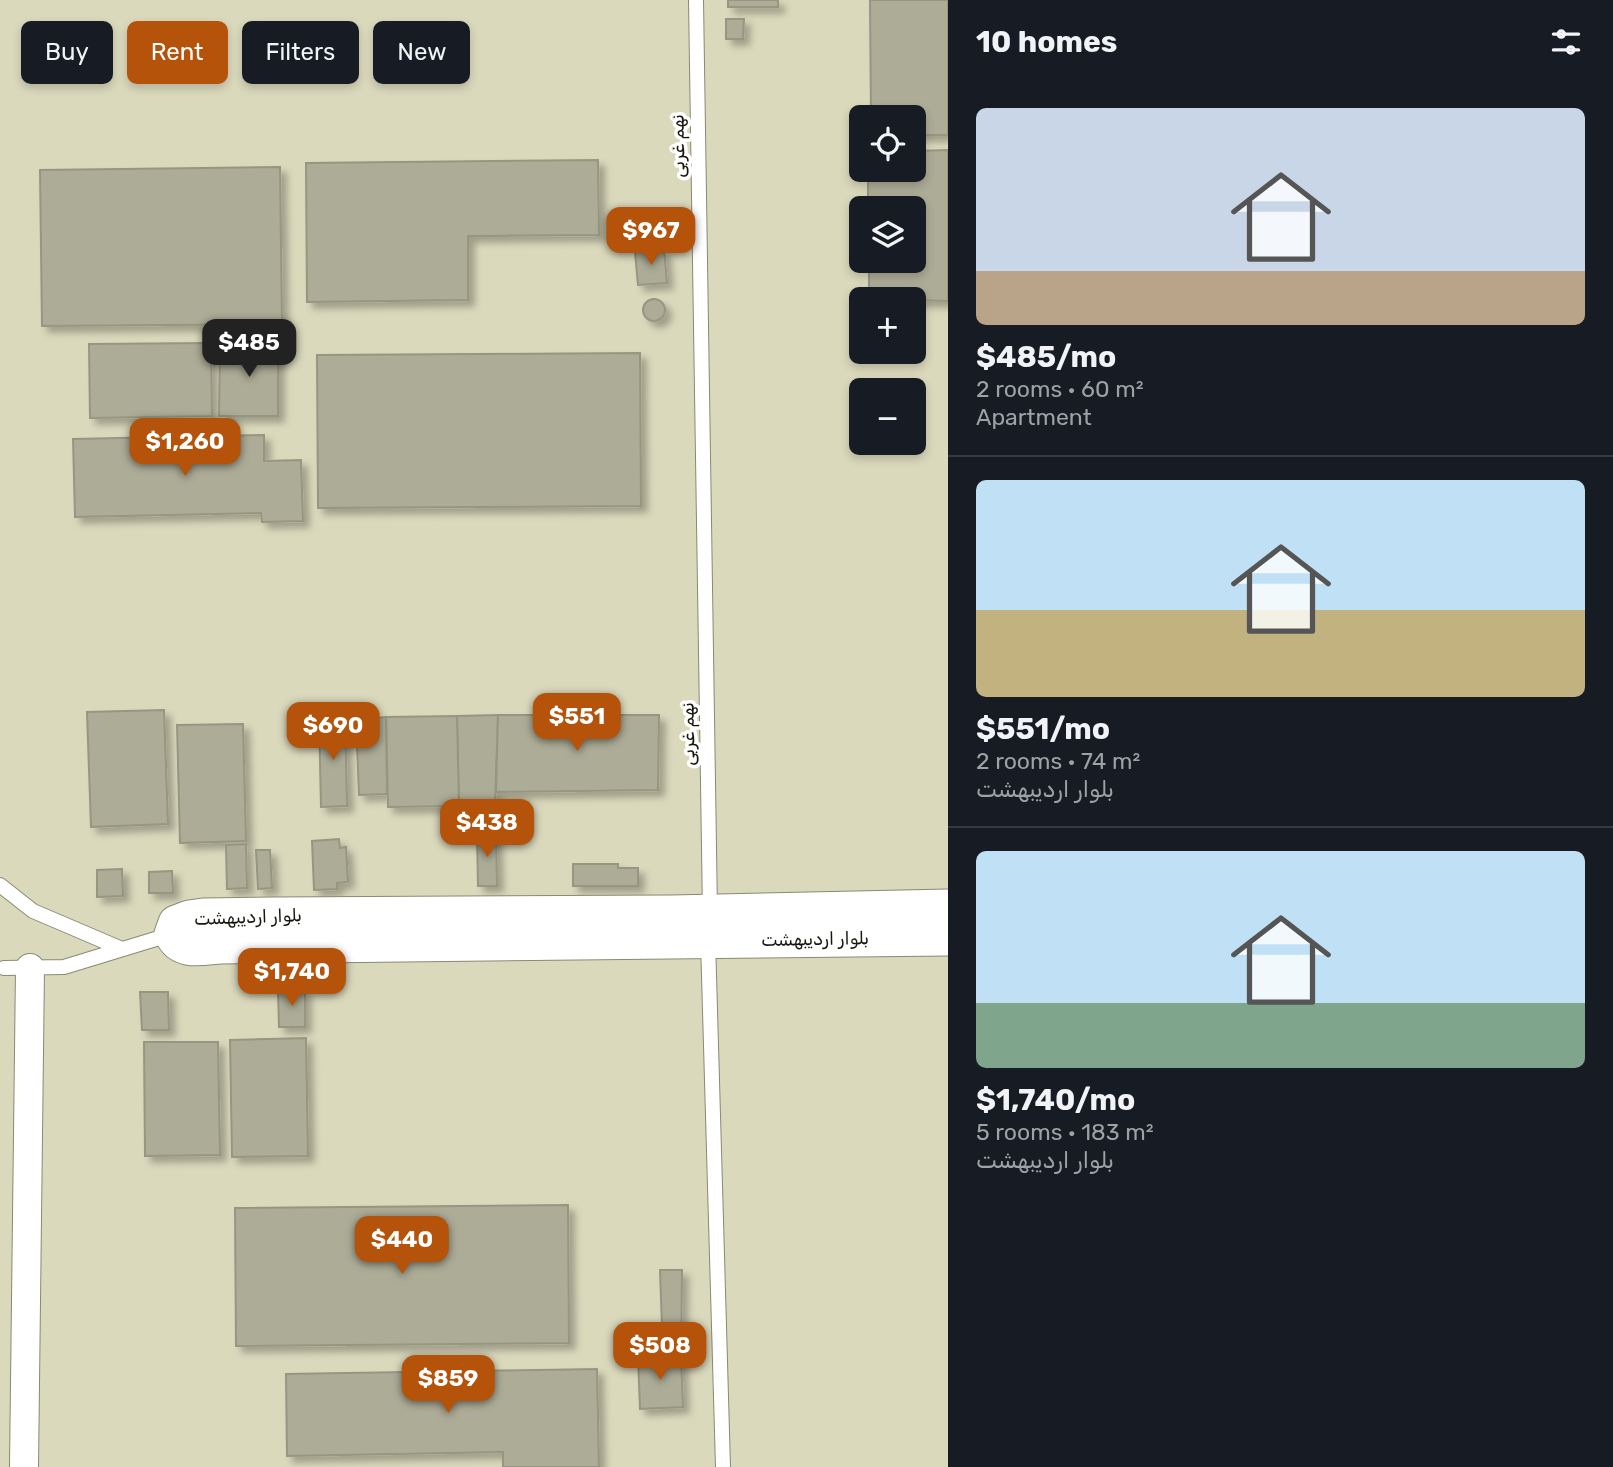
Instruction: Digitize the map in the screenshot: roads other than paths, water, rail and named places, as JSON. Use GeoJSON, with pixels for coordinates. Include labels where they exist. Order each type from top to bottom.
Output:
{"type":"FeatureCollection","features":[{"type":"Feature","properties":{"kind":"street","name":"بلوار اردیبهشت"},"geometry":{"type":"LineString","coordinates":[[709,926],[948,907]]}},
{"type":"Feature","properties":{"kind":"street","name":"بلوار اردیبهشت"},"geometry":{"type":"LineString","coordinates":[[172,934],[176,923],[188,918],[274,915],[709,926],[948,938]]}},
{"type":"Feature","properties":{"kind":"street"},"geometry":{"type":"LineString","coordinates":[[17,968],[24,1467]]}},
{"type":"Feature","properties":{"kind":"lane","name":"نهم غربی"},"geometry":{"type":"LineString","coordinates":[[696,0],[709,926],[723,1467]]}},
{"type":"Feature","properties":{"kind":"lane"},"geometry":{"type":"LineString","coordinates":[[0,885],[33,911],[122,950]]}},
{"type":"Feature","properties":{"kind":"lane"},"geometry":{"type":"LineString","coordinates":[[17,968],[64,967],[172,934]]}}]}
